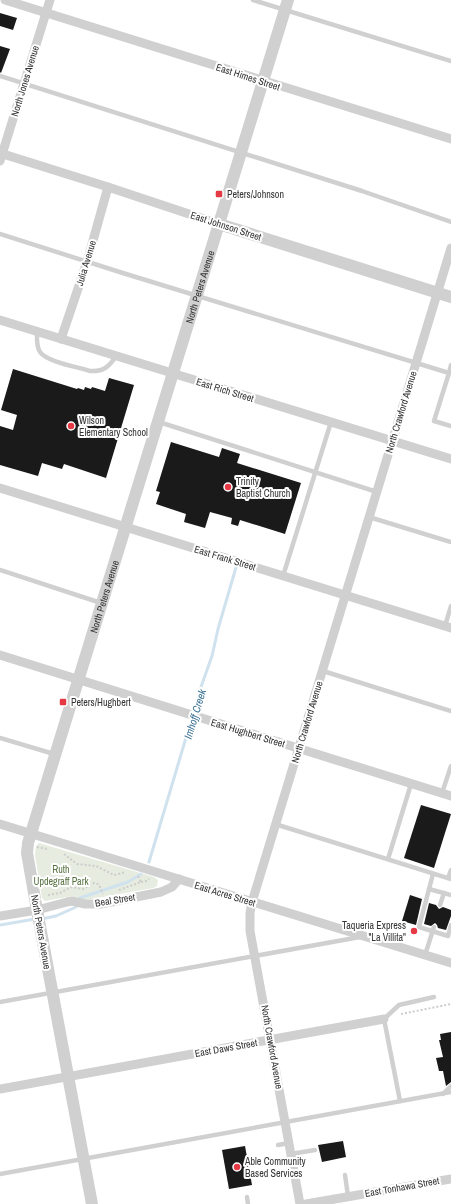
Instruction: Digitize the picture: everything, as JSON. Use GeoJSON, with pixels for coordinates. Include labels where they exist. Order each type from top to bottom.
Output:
{"type":"FeatureCollection","features":[{"type":"Feature","properties":{"kind":"street","name":"East Himes Street"},"geometry":{"type":"LineString","coordinates":[[5,0],[262,82],[451,140]]}},
{"type":"Feature","properties":{"kind":"street","name":"North Jones Avenue"},"geometry":{"type":"LineString","coordinates":[[1,156],[50,0]]}},
{"type":"Feature","properties":{"kind":"street","name":"North Peters Avenue"},"geometry":{"type":"LineString","coordinates":[[92,1204],[52,993],[28,853],[28,843],[286,5]]}},
{"type":"Feature","properties":{"kind":"street","name":"East Johnson Street"},"geometry":{"type":"LineString","coordinates":[[1,156],[108,187],[219,224],[451,297]]}},
{"type":"Feature","properties":{"kind":"street","name":"Julia Avenue"},"geometry":{"type":"LineString","coordinates":[[62,338],[87,262],[108,187]]}},
{"type":"Feature","properties":{"kind":"street","name":"North Crawford Avenue"},"geometry":{"type":"LineString","coordinates":[[300,1204],[249,921],[252,902],[451,248]]}},
{"type":"Feature","properties":{"kind":"street","name":"East Rich Street"},"geometry":{"type":"LineString","coordinates":[[0,320],[451,459]]}},
{"type":"Feature","properties":{"kind":"street","name":"East Frank Street"},"geometry":{"type":"LineString","coordinates":[[0,488],[448,627]]}},
{"type":"Feature","properties":{"kind":"street","name":"East Hughbert Street"},"geometry":{"type":"LineString","coordinates":[[0,656],[446,795]]}},
{"type":"Feature","properties":{"kind":"street","name":"East Acres Street"},"geometry":{"type":"LineString","coordinates":[[0,824],[451,963]]}},
{"type":"Feature","properties":{"kind":"street","name":"Beal Street"},"geometry":{"type":"LineString","coordinates":[[0,916],[39,917],[67,902],[101,904],[161,892],[172,887],[179,879]]}},
{"type":"Feature","properties":{"kind":"street","name":"East Daws Street"},"geometry":{"type":"LineString","coordinates":[[0,1089],[384,1019]]}},
{"type":"Feature","properties":{"kind":"street","name":"East Tonhawa Street"},"geometry":{"type":"LineString","coordinates":[[306,1204],[451,1178]]}},
{"type":"Feature","properties":{"kind":"lane"},"geometry":{"type":"LineString","coordinates":[[253,0],[286,5],[451,61]]}},
{"type":"Feature","properties":{"kind":"lane"},"geometry":{"type":"LineString","coordinates":[[0,76],[362,191],[451,222]]}},
{"type":"Feature","properties":{"kind":"lane"},"geometry":{"type":"LineString","coordinates":[[0,234],[196,296],[449,373]]}},
{"type":"Feature","properties":{"kind":"lane"},"geometry":{"type":"LineString","coordinates":[[37,331],[37,345],[41,353],[51,359],[90,371],[99,371],[107,368],[116,356]]}},
{"type":"Feature","properties":{"kind":"lane"},"geometry":{"type":"LineString","coordinates":[[451,365],[434,421],[451,426]]}},
{"type":"Feature","properties":{"kind":"lane"},"geometry":{"type":"LineString","coordinates":[[157,422],[377,492]]}},
{"type":"Feature","properties":{"kind":"lane"},"geometry":{"type":"LineString","coordinates":[[283,576],[331,422]]}},
{"type":"Feature","properties":{"kind":"lane"},"geometry":{"type":"LineString","coordinates":[[369,517],[451,542]]}},
{"type":"Feature","properties":{"kind":"lane"},"geometry":{"type":"LineString","coordinates":[[0,570],[102,603]]}},
{"type":"Feature","properties":{"kind":"lane"},"geometry":{"type":"LineString","coordinates":[[448,627],[451,606]]}},
{"type":"Feature","properties":{"kind":"lane"},"geometry":{"type":"LineString","coordinates":[[323,671],[451,711]]}},
{"type":"Feature","properties":{"kind":"lane"},"geometry":{"type":"LineString","coordinates":[[0,738],[55,755]]}},
{"type":"Feature","properties":{"kind":"lane"},"geometry":{"type":"LineString","coordinates":[[446,795],[451,766]]}},
{"type":"Feature","properties":{"kind":"lane"},"geometry":{"type":"LineString","coordinates":[[388,859],[411,784]]}},
{"type":"Feature","properties":{"kind":"lane"},"geometry":{"type":"LineString","coordinates":[[275,824],[450,879],[451,870]]}},
{"type":"Feature","properties":{"kind":"lane"},"geometry":{"type":"LineString","coordinates":[[433,874],[419,927],[433,929],[448,936],[451,925]]}},
{"type":"Feature","properties":{"kind":"lane"},"geometry":{"type":"LineString","coordinates":[[429,889],[451,896]]}},
{"type":"Feature","properties":{"kind":"lane"},"geometry":{"type":"LineString","coordinates":[[440,906],[444,893]]}},
{"type":"Feature","properties":{"kind":"lane"},"geometry":{"type":"LineString","coordinates":[[425,955],[433,929]]}},
{"type":"Feature","properties":{"kind":"lane"},"geometry":{"type":"LineString","coordinates":[[0,1002],[255,957],[364,936]]}},
{"type":"Feature","properties":{"kind":"lane"},"geometry":{"type":"LineString","coordinates":[[400,1101],[384,1019],[399,1005],[434,997]]}},
{"type":"Feature","properties":{"kind":"lane"},"geometry":{"type":"LineString","coordinates":[[443,1094],[449,1086],[451,1086]]}},
{"type":"Feature","properties":{"kind":"lane"},"geometry":{"type":"LineString","coordinates":[[0,1174],[451,1092]]}},
{"type":"Feature","properties":{"kind":"lane"},"geometry":{"type":"LineString","coordinates":[[278,1145],[289,1143]]}},
{"type":"Feature","properties":{"kind":"lane"},"geometry":{"type":"LineString","coordinates":[[291,1154],[315,1150]]}},
{"type":"Feature","properties":{"kind":"lane"},"geometry":{"type":"LineString","coordinates":[[345,1175],[348,1196]]}},
{"type":"Feature","properties":{"kind":"lane"},"geometry":{"type":"LineString","coordinates":[[247,1197],[248,1204]]}},
{"type":"Feature","properties":{"kind":"path"},"geometry":{"type":"LineString","coordinates":[[41,848],[48,850]]}},
{"type":"Feature","properties":{"kind":"path"},"geometry":{"type":"LineString","coordinates":[[59,852],[63,853],[77,864],[96,866],[114,875],[129,871]]}},
{"type":"Feature","properties":{"kind":"path"},"geometry":{"type":"LineString","coordinates":[[118,891],[140,881],[148,882],[149,878]]}},
{"type":"Feature","properties":{"kind":"path"},"geometry":{"type":"LineString","coordinates":[[48,896],[60,893],[71,887],[83,888],[94,883],[98,884],[103,894],[107,894]]}},
{"type":"Feature","properties":{"kind":"path"},"geometry":{"type":"LineString","coordinates":[[384,1019],[451,1004]]}},
{"type":"Feature","properties":{"kind":"green space","name":"Ruth Updegraff Park"},"geometry":{"type":"Polygon","coordinates":[[[39,843],[154,877],[158,880],[157,886],[86,900],[72,896],[45,901],[42,898],[35,855],[36,846],[39,843]]]}},
{"type":"Feature","properties":{"kind":"building"},"geometry":{"type":"Polygon","coordinates":[[[0,13],[17,18],[13,30],[0,26],[0,13]]]}},
{"type":"Feature","properties":{"kind":"building"},"geometry":{"type":"Polygon","coordinates":[[[0,46],[10,49],[1,73],[0,72],[0,46]]]}},
{"type":"Feature","properties":{"kind":"building"},"geometry":{"type":"Polygon","coordinates":[[[13,369],[84,390],[85,387],[91,389],[92,387],[105,391],[109,378],[134,385],[106,478],[64,464],[62,469],[42,463],[38,476],[0,465],[0,426],[13,430],[17,415],[1,410],[13,369]]]}},
{"type":"Feature","properties":{"kind":"building","name":"Trinity Baptist Church"},"geometry":{"type":"Polygon","coordinates":[[[171,442],[219,457],[222,448],[240,454],[237,463],[301,483],[285,534],[240,520],[238,526],[231,524],[232,518],[210,512],[205,528],[184,522],[186,514],[156,504],[160,492],[156,491],[171,442]]]}},
{"type":"Feature","properties":{"kind":"building"},"geometry":{"type":"Polygon","coordinates":[[[421,805],[451,814],[434,868],[404,858],[421,805]]]}},
{"type":"Feature","properties":{"kind":"building"},"geometry":{"type":"Polygon","coordinates":[[[410,895],[422,899],[416,925],[402,921],[410,895]]]}},
{"type":"Feature","properties":{"kind":"building"},"geometry":{"type":"Polygon","coordinates":[[[429,903],[436,905],[439,909],[443,907],[451,910],[451,916],[446,930],[438,928],[435,923],[431,926],[424,924],[429,903]]]}},
{"type":"Feature","properties":{"kind":"building"},"geometry":{"type":"Polygon","coordinates":[[[451,1032],[451,1082],[446,1086],[443,1071],[439,1071],[436,1058],[443,1057],[439,1040],[441,1040],[440,1034],[451,1032]]]}},
{"type":"Feature","properties":{"kind":"building","name":"Able Community Based Services"},"geometry":{"type":"Polygon","coordinates":[[[343,1141],[346,1157],[322,1162],[318,1145],[343,1141]]]}},
{"type":"Feature","properties":{"kind":"building","name":"Able Community Based Services"},"geometry":{"type":"Polygon","coordinates":[[[245,1146],[252,1185],[229,1189],[222,1150],[245,1146]]]}},
{"type":"Feature","properties":{"kind":"waterway","name":"Imhoff Creek"},"geometry":{"type":"LineString","coordinates":[[149,862],[202,684],[212,656],[218,629],[237,564]]}},
{"type":"Feature","properties":{"kind":"waterway","name":"Imhoff Creek"},"geometry":{"type":"LineString","coordinates":[[41,919],[56,916],[76,907],[80,898],[128,882],[141,874]]}},
{"type":"Feature","properties":{"kind":"waterway","name":"Imhoff Creek"},"geometry":{"type":"LineString","coordinates":[[0,925],[35,919]]}},
{"type":"Feature","properties":{"kind":"place","name":"Peters/Johnson"},"geometry":{"type":"Point","coordinates":[219,194]}},
{"type":"Feature","properties":{"kind":"place","name":"Wilson Elementary School"},"geometry":{"type":"Point","coordinates":[71,426]}},
{"type":"Feature","properties":{"kind":"place","name":"Trinity Baptist Church"},"geometry":{"type":"Point","coordinates":[228,487]}},
{"type":"Feature","properties":{"kind":"place","name":"Peters/Hughbert"},"geometry":{"type":"Point","coordinates":[63,702]}},
{"type":"Feature","properties":{"kind":"place","name":"Taqueria Express \"La Villita\""},"geometry":{"type":"Point","coordinates":[414,931]}},
{"type":"Feature","properties":{"kind":"place","name":"Able Community Based Services"},"geometry":{"type":"Point","coordinates":[237,1167]}}]}
